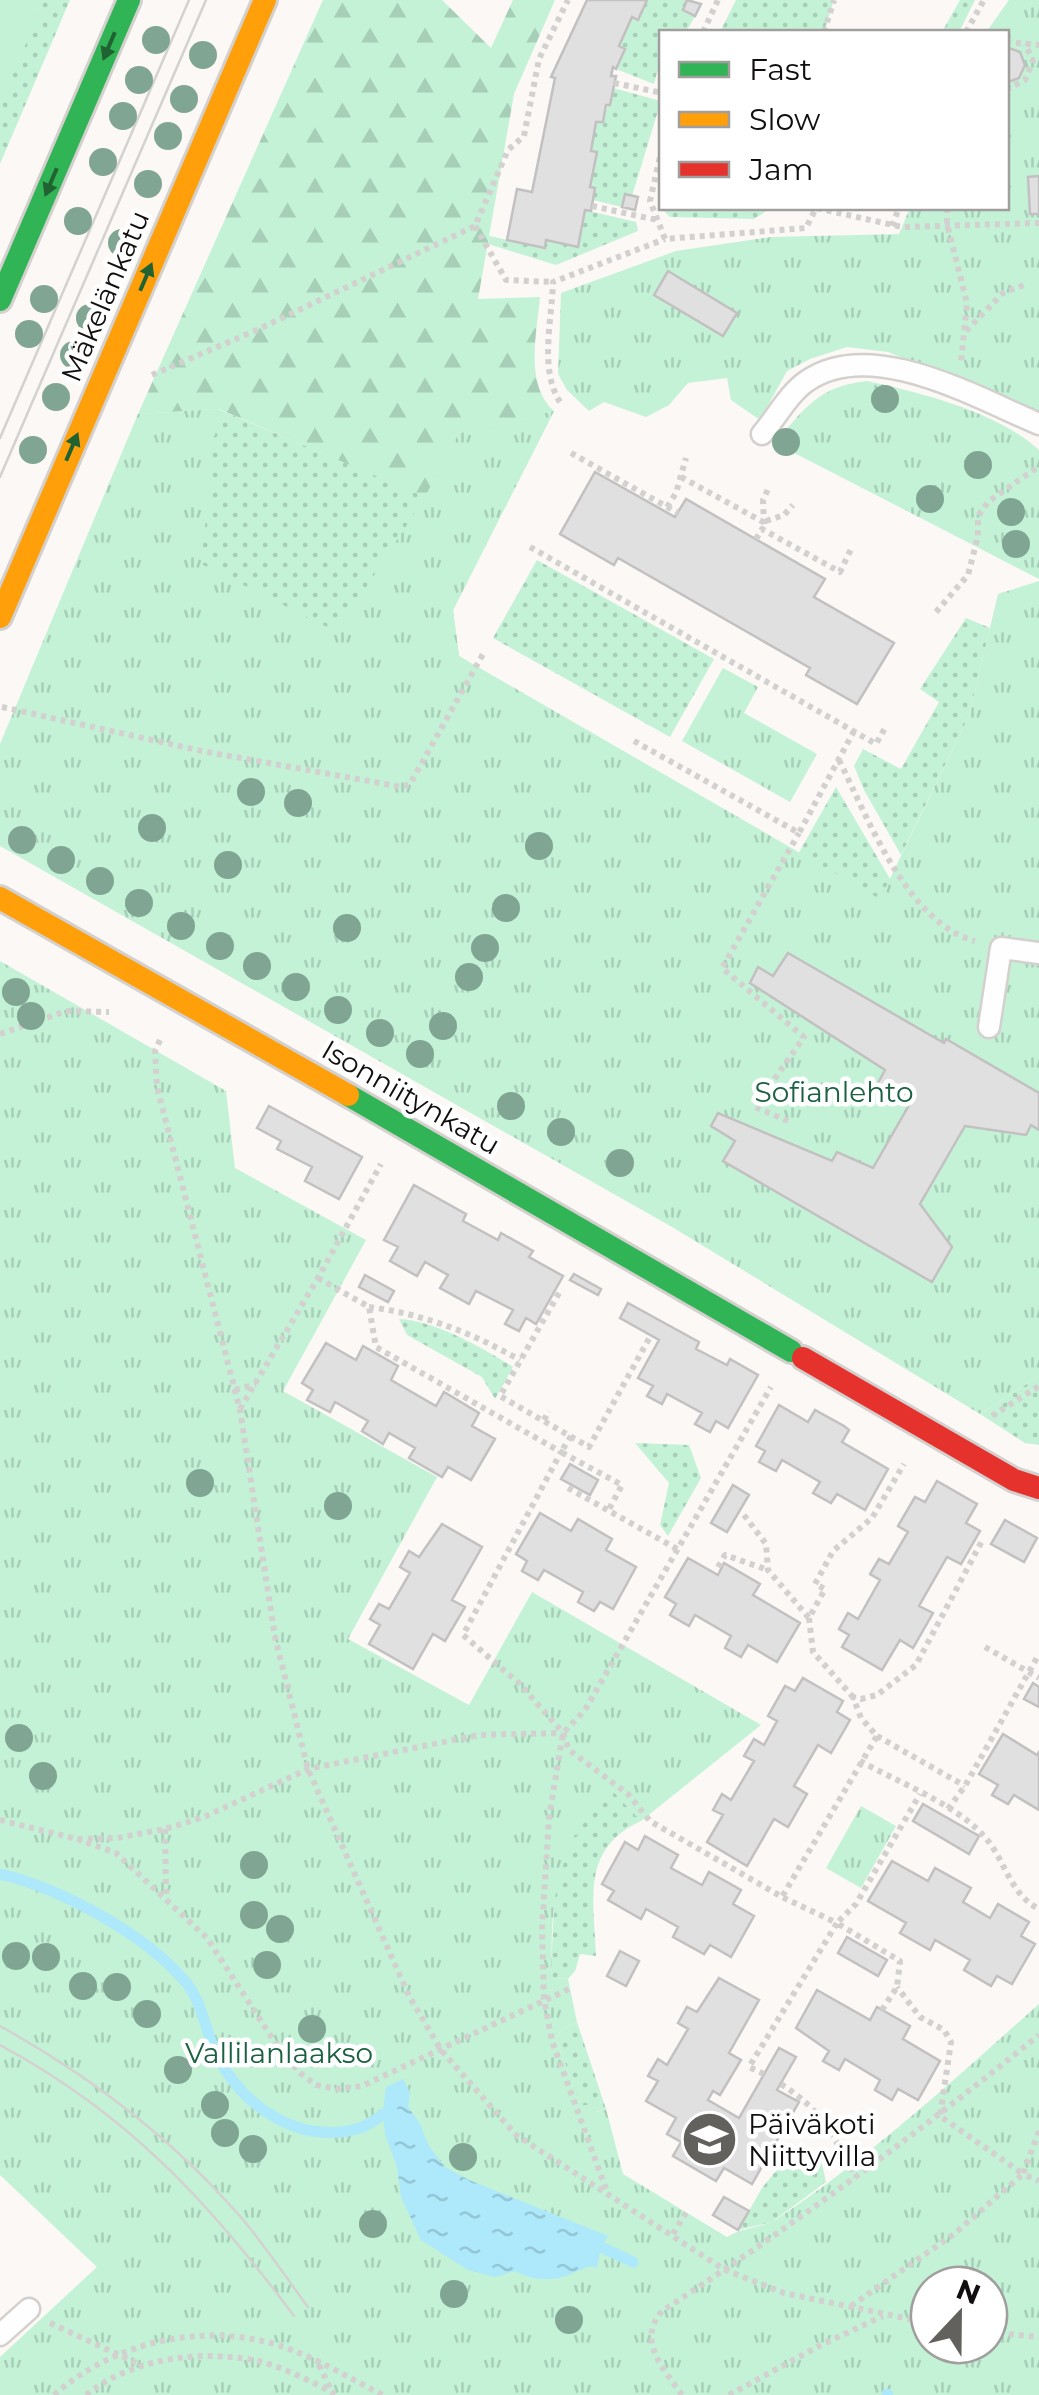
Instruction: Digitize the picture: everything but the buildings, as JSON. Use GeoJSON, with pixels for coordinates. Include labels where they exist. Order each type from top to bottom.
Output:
{"type":"FeatureCollection","features":[{"type":"Feature","properties":{"kind":"street"},"geometry":{"type":"LineString","coordinates":[[0,300],[129,0]]}},
{"type":"Feature","properties":{"kind":"street","name":"Mäkelänkatu"},"geometry":{"type":"LineString","coordinates":[[0,617],[265,0]]}},
{"type":"Feature","properties":{"kind":"street","name":"Isonniitynkatu"},"geometry":{"type":"LineString","coordinates":[[0,898],[1014,1480],[1039,1488]]}},
{"type":"Feature","properties":{"kind":"lane"},"geometry":{"type":"LineString","coordinates":[[762,434],[804,382],[851,364],[902,370],[1039,424]]}},
{"type":"Feature","properties":{"kind":"lane"},"geometry":{"type":"LineString","coordinates":[[990,1027],[1000,948],[1039,953]]}},
{"type":"Feature","properties":{"kind":"lane"},"geometry":{"type":"LineString","coordinates":[[0,2335],[37,2315]]}},
{"type":"Feature","properties":{"kind":"path"},"geometry":{"type":"LineString","coordinates":[[143,379],[259,329],[475,226],[508,150],[524,136],[540,59],[568,0]]}},
{"type":"Feature","properties":{"kind":"path"},"geometry":{"type":"LineString","coordinates":[[825,30],[834,0]]}},
{"type":"Feature","properties":{"kind":"path"},"geometry":{"type":"LineString","coordinates":[[967,30],[984,0]]}},
{"type":"Feature","properties":{"kind":"path"},"geometry":{"type":"LineString","coordinates":[[704,30],[714,1]]}},
{"type":"Feature","properties":{"kind":"path"},"geometry":{"type":"LineString","coordinates":[[1009,42],[1039,45]]}},
{"type":"Feature","properties":{"kind":"path"},"geometry":{"type":"LineString","coordinates":[[1009,88],[1025,80],[1033,61],[1025,44]]}},
{"type":"Feature","properties":{"kind":"path"},"geometry":{"type":"LineString","coordinates":[[614,84],[659,92]]}},
{"type":"Feature","properties":{"kind":"path"},"geometry":{"type":"LineString","coordinates":[[659,161],[650,200],[665,239]]}},
{"type":"Feature","properties":{"kind":"path"},"geometry":{"type":"LineString","coordinates":[[592,206],[657,220]]}},
{"type":"Feature","properties":{"kind":"path"},"geometry":{"type":"LineString","coordinates":[[475,226],[506,280],[552,282],[665,239],[806,228],[815,210]]}},
{"type":"Feature","properties":{"kind":"path"},"geometry":{"type":"LineString","coordinates":[[824,210],[892,226],[1039,223]]}},
{"type":"Feature","properties":{"kind":"path"},"geometry":{"type":"LineString","coordinates":[[892,226],[898,210]]}},
{"type":"Feature","properties":{"kind":"path"},"geometry":{"type":"LineString","coordinates":[[947,210],[967,303],[957,390]]}},
{"type":"Feature","properties":{"kind":"path"},"geometry":{"type":"LineString","coordinates":[[552,282],[550,370],[552,389],[560,402]]}},
{"type":"Feature","properties":{"kind":"path"},"geometry":{"type":"LineString","coordinates":[[965,332],[1003,293],[1024,285]]}},
{"type":"Feature","properties":{"kind":"path"},"geometry":{"type":"LineString","coordinates":[[571,453],[678,513]]}},
{"type":"Feature","properties":{"kind":"path"},"geometry":{"type":"LineString","coordinates":[[667,507],[686,458]]}},
{"type":"Feature","properties":{"kind":"path"},"geometry":{"type":"LineString","coordinates":[[936,612],[968,576],[978,536],[978,516],[988,502],[1039,466]]}},
{"type":"Feature","properties":{"kind":"path"},"geometry":{"type":"LineString","coordinates":[[680,477],[840,572],[852,547]]}},
{"type":"Feature","properties":{"kind":"path"},"geometry":{"type":"LineString","coordinates":[[756,540],[764,525],[763,500],[769,488]]}},
{"type":"Feature","properties":{"kind":"path"},"geometry":{"type":"LineString","coordinates":[[764,525],[784,515],[792,504]]}},
{"type":"Feature","properties":{"kind":"path"},"geometry":{"type":"LineString","coordinates":[[530,547],[876,744],[884,728]]}},
{"type":"Feature","properties":{"kind":"path"},"geometry":{"type":"LineString","coordinates":[[2,707],[202,751],[402,788],[410,784],[483,654]]}},
{"type":"Feature","properties":{"kind":"path"},"geometry":{"type":"LineString","coordinates":[[788,1120],[755,1107],[804,1037],[722,968],[854,732]]}},
{"type":"Feature","properties":{"kind":"path"},"geometry":{"type":"LineString","coordinates":[[634,741],[799,833]]}},
{"type":"Feature","properties":{"kind":"path"},"geometry":{"type":"LineString","coordinates":[[839,760],[888,857],[936,922],[956,936],[1000,948]]}},
{"type":"Feature","properties":{"kind":"path"},"geometry":{"type":"LineString","coordinates":[[182,1001],[155,1051],[157,1086],[240,1410],[275,1637],[308,1769],[409,1996],[440,2050],[516,2134],[725,2270],[784,2293],[909,2320]]}},
{"type":"Feature","properties":{"kind":"path"},"geometry":{"type":"LineString","coordinates":[[0,1034],[66,1010],[122,1012]]}},
{"type":"Feature","properties":{"kind":"path"},"geometry":{"type":"LineString","coordinates":[[240,1410],[385,1157]]}},
{"type":"Feature","properties":{"kind":"path"},"geometry":{"type":"LineString","coordinates":[[318,1278],[369,1307],[412,1312],[492,1344],[520,1360]]}},
{"type":"Feature","properties":{"kind":"path"},"geometry":{"type":"LineString","coordinates":[[559,1293],[500,1396],[589,1446],[650,1335]]}},
{"type":"Feature","properties":{"kind":"path"},"geometry":{"type":"LineString","coordinates":[[369,1307],[376,1347],[622,1485],[608,1510]]}},
{"type":"Feature","properties":{"kind":"path"},"geometry":{"type":"LineString","coordinates":[[606,2190],[552,2041],[544,1999],[542,1930],[549,1818],[564,1733],[585,1710],[776,1378]]}},
{"type":"Feature","properties":{"kind":"path"},"geometry":{"type":"LineString","coordinates":[[234,1390],[256,1384]]}},
{"type":"Feature","properties":{"kind":"path"},"geometry":{"type":"LineString","coordinates":[[978,1425],[1039,1386]]}},
{"type":"Feature","properties":{"kind":"path"},"geometry":{"type":"LineString","coordinates":[[509,1422],[517,1406]]}},
{"type":"Feature","properties":{"kind":"path"},"geometry":{"type":"LineString","coordinates":[[544,1420],[549,1411]]}},
{"type":"Feature","properties":{"kind":"path"},"geometry":{"type":"LineString","coordinates":[[570,1436],[463,1635],[521,1685],[564,1733],[569,1750],[628,1794],[650,1821],[782,1898],[900,1960],[897,1987],[882,2010]]}},
{"type":"Feature","properties":{"kind":"path"},"geometry":{"type":"LineString","coordinates":[[809,1618],[825,1589],[815,1584],[833,1551],[872,1518],[909,1454]]}},
{"type":"Feature","properties":{"kind":"path"},"geometry":{"type":"LineString","coordinates":[[568,1488],[679,1550]]}},
{"type":"Feature","properties":{"kind":"path"},"geometry":{"type":"LineString","coordinates":[[744,1515],[766,1544],[768,1570]]}},
{"type":"Feature","properties":{"kind":"path"},"geometry":{"type":"LineString","coordinates":[[853,1697],[877,1694],[916,1666],[983,1539]]}},
{"type":"Feature","properties":{"kind":"path"},"geometry":{"type":"LineString","coordinates":[[718,1567],[725,1556],[768,1570],[809,1618],[813,1652],[853,1697],[861,1718],[877,1736],[965,1786]]}},
{"type":"Feature","properties":{"kind":"path"},"geometry":{"type":"LineString","coordinates":[[986,1647],[1039,1678]]}},
{"type":"Feature","properties":{"kind":"path"},"geometry":{"type":"LineString","coordinates":[[948,1809],[965,1786],[1039,1654]]}},
{"type":"Feature","properties":{"kind":"path"},"geometry":{"type":"LineString","coordinates":[[77,1839],[116,1838],[165,1829],[204,1817],[308,1769],[479,1735],[564,1733]]}},
{"type":"Feature","properties":{"kind":"path"},"geometry":{"type":"LineString","coordinates":[[782,1898],[877,1736]]}},
{"type":"Feature","properties":{"kind":"path"},"geometry":{"type":"LineString","coordinates":[[860,1761],[948,1809],[983,1835],[1024,1902],[1039,1910]]}},
{"type":"Feature","properties":{"kind":"path"},"geometry":{"type":"LineString","coordinates":[[764,2074],[749,2067],[836,1923],[862,1893],[920,1794]]}},
{"type":"Feature","properties":{"kind":"path"},"geometry":{"type":"LineString","coordinates":[[0,1820],[116,1853],[207,1938],[276,2044],[300,2073],[316,2085],[337,2089],[362,2086],[569,1989]]}},
{"type":"Feature","properties":{"kind":"path"},"geometry":{"type":"LineString","coordinates":[[165,1829],[166,1898]]}},
{"type":"Feature","properties":{"kind":"path"},"geometry":{"type":"LineString","coordinates":[[897,1987],[920,2017],[944,2030],[950,2042],[940,2116]]}},
{"type":"Feature","properties":{"kind":"path"},"geometry":{"type":"LineString","coordinates":[[682,2395],[657,2358],[650,2333],[662,2311],[940,2116],[1039,2035]]}},
{"type":"Feature","properties":{"kind":"path"},"geometry":{"type":"LineString","coordinates":[[781,2084],[810,2102],[856,2177]]}},
{"type":"Feature","properties":{"kind":"path"},"geometry":{"type":"LineString","coordinates":[[940,2116],[1039,2181]]}},
{"type":"Feature","properties":{"kind":"path"},"geometry":{"type":"LineString","coordinates":[[850,2307],[954,2234],[1023,2174],[1039,2131]]}},
{"type":"Feature","properties":{"kind":"path"},"geometry":{"type":"LineString","coordinates":[[673,2234],[687,2211]]}},
{"type":"Feature","properties":{"kind":"path"},"geometry":{"type":"LineString","coordinates":[[37,2315],[143,2366]]}},
{"type":"Feature","properties":{"kind":"path"},"geometry":{"type":"LineString","coordinates":[[729,2395],[819,2346],[885,2316]]}},
{"type":"Feature","properties":{"kind":"path"},"geometry":{"type":"LineString","coordinates":[[1009,2334],[1039,2337]]}},
{"type":"Feature","properties":{"kind":"path"},"geometry":{"type":"LineString","coordinates":[[54,2395],[92,2367],[120,2354],[159,2341],[197,2335],[272,2344],[383,2395]]}},
{"type":"Feature","properties":{"kind":"path"},"geometry":{"type":"LineString","coordinates":[[86,2395],[98,2385],[143,2366],[175,2358],[222,2356],[261,2362],[301,2376],[335,2394]]}},
{"type":"Feature","properties":{"kind":"path"},"geometry":{"type":"LineString","coordinates":[[318,2362],[335,2394]]}},
{"type":"Feature","properties":{"kind":"green space"},"geometry":{"type":"Polygon","coordinates":[[[0,0],[70,0],[0,164],[0,0]]]}},
{"type":"Feature","properties":{"kind":"green space"},"geometry":{"type":"Polygon","coordinates":[[[0,0],[44,0],[0,106],[0,0]]]}},
{"type":"Feature","properties":{"kind":"green space"},"geometry":{"type":"Polygon","coordinates":[[[323,0],[442,0],[491,48],[513,0],[555,0],[514,94],[478,299],[540,297],[536,373],[545,400],[554,411],[459,433],[425,497],[219,409],[138,414],[323,0]]]}},
{"type":"Feature","properties":{"kind":"green space"},"geometry":{"type":"Polygon","coordinates":[[[647,0],[687,0],[683,10],[695,16],[687,30],[659,30],[659,71],[654,84],[616,69],[619,46],[632,17],[638,19],[647,0]]]}},
{"type":"Feature","properties":{"kind":"green space"},"geometry":{"type":"Polygon","coordinates":[[[736,0],[834,0],[825,30],[721,30],[736,0]]]}},
{"type":"Feature","properties":{"kind":"green space"},"geometry":{"type":"Polygon","coordinates":[[[960,0],[975,0],[960,30],[943,30],[960,0]]]}},
{"type":"Feature","properties":{"kind":"green space"},"geometry":{"type":"Polygon","coordinates":[[[1009,0],[1039,0],[1039,413],[888,352],[847,347],[787,371],[760,420],[731,400],[727,378],[688,383],[669,405],[646,417],[604,402],[589,411],[567,390],[558,374],[561,293],[676,251],[771,237],[899,234],[909,210],[1009,210],[1009,30],[988,30],[1009,0]]]}},
{"type":"Feature","properties":{"kind":"green space"},"geometry":{"type":"Polygon","coordinates":[[[613,88],[659,100],[632,196],[625,195],[622,207],[593,200],[595,189],[590,187],[596,122],[603,122],[613,88]]]}},
{"type":"Feature","properties":{"kind":"green space"},"geometry":{"type":"Polygon","coordinates":[[[585,210],[636,222],[638,231],[556,265],[488,244],[489,236],[544,248],[546,240],[578,246],[585,210]]]}},
{"type":"Feature","properties":{"kind":"green space"},"geometry":{"type":"Polygon","coordinates":[[[663,210],[768,210],[754,219],[670,217],[663,210]]]}},
{"type":"Feature","properties":{"kind":"green space"},"geometry":{"type":"Polygon","coordinates":[[[867,381],[935,398],[981,415],[1039,450],[1039,579],[775,443],[814,401],[837,388],[867,381]]]}},
{"type":"Feature","properties":{"kind":"green space"},"geometry":{"type":"Polygon","coordinates":[[[218,409],[425,496],[459,433],[554,411],[453,610],[459,656],[469,662],[69,715],[138,414],[218,409]]]}},
{"type":"Feature","properties":{"kind":"green space","name":"Sofianlehto"},"geometry":{"type":"Polygon","coordinates":[[[218,409],[201,564],[337,632],[425,497],[459,433],[554,411],[453,610],[459,656],[880,899],[969,716],[998,594],[1039,581],[1039,1376],[980,1414],[672,1227],[0,846],[0,744],[138,414],[218,409]]]}},
{"type":"Feature","properties":{"kind":"green space"},"geometry":{"type":"Polygon","coordinates":[[[537,560],[714,659],[670,737],[493,638],[537,560]]]}},
{"type":"Feature","properties":{"kind":"green space"},"geometry":{"type":"Polygon","coordinates":[[[966,618],[990,628],[969,716],[901,855],[854,766],[863,749],[901,769],[939,702],[920,689],[966,618]]]}},
{"type":"Feature","properties":{"kind":"green space"},"geometry":{"type":"Polygon","coordinates":[[[723,668],[758,687],[744,713],[817,754],[790,802],[682,741],[723,668]]]}},
{"type":"Feature","properties":{"kind":"green space"},"geometry":{"type":"Polygon","coordinates":[[[836,787],[903,901],[755,930],[836,787]]]}},
{"type":"Feature","properties":{"kind":"green space","name":"Vallilanlaakso"},"geometry":{"type":"Polygon","coordinates":[[[0,961],[226,1091],[235,1168],[366,1240],[283,1391],[437,1477],[348,1639],[469,1705],[532,1592],[761,1725],[641,1821],[611,1789],[578,1832],[560,1876],[552,1923],[552,1978],[568,1979],[577,2022],[562,2029],[556,2039],[581,2105],[589,2105],[597,2112],[606,2109],[623,2174],[727,2237],[771,2222],[879,2143],[1039,2004],[1039,2395],[0,2395],[0,2357],[97,2267],[0,2175],[0,961]]]}},
{"type":"Feature","properties":{"kind":"green space"},"geometry":{"type":"Polygon","coordinates":[[[399,1319],[443,1330],[513,1367],[495,1399],[482,1377],[407,1335],[399,1319]]]}},
{"type":"Feature","properties":{"kind":"green space"},"geometry":{"type":"Polygon","coordinates":[[[1039,1376],[1039,1445],[1025,1443],[980,1414],[1039,1376]]]}},
{"type":"Feature","properties":{"kind":"green space"},"geometry":{"type":"Polygon","coordinates":[[[635,1443],[689,1445],[701,1478],[668,1536],[660,1525],[669,1483],[635,1443]]]}},
{"type":"Feature","properties":{"kind":"green space"},"geometry":{"type":"Polygon","coordinates":[[[611,1789],[641,1821],[621,1833],[599,1861],[593,1896],[596,1956],[580,1954],[568,1979],[552,1978],[557,1823],[611,1789]]]}},
{"type":"Feature","properties":{"kind":"green space"},"geometry":{"type":"Polygon","coordinates":[[[861,1806],[896,1826],[861,1888],[826,1868],[861,1806]]]}},
{"type":"Feature","properties":{"kind":"green space"},"geometry":{"type":"Polygon","coordinates":[[[577,2022],[606,2109],[596,2112],[581,2106],[556,2039],[562,2029],[577,2022]]]}},
{"type":"Feature","properties":{"kind":"green space"},"geometry":{"type":"Polygon","coordinates":[[[789,2155],[820,2155],[826,2182],[772,2222],[738,2230],[762,2188],[789,2155]]]}},
{"type":"Feature","properties":{"kind":"water"},"geometry":{"type":"Polygon","coordinates":[[[403,2079],[410,2092],[408,2107],[445,2167],[608,2236],[597,2267],[551,2279],[515,2271],[495,2277],[468,2270],[421,2240],[401,2197],[397,2167],[385,2134],[386,2087],[403,2079]]]}},
{"type":"Feature","properties":{"kind":"waterway"},"geometry":{"type":"LineString","coordinates":[[0,1874],[47,1889],[98,1914],[166,1962],[195,1996],[228,2074],[258,2106],[276,2118],[316,2132],[338,2132],[360,2128],[392,2108]]}},
{"type":"Feature","properties":{"kind":"waterway"},"geometry":{"type":"LineString","coordinates":[[586,2245],[601,2247],[633,2262]]}},
{"type":"Feature","properties":{"kind":"tram line"},"geometry":{"type":"LineString","coordinates":[[0,438],[189,0]]}},
{"type":"Feature","properties":{"kind":"tram line"},"geometry":{"type":"LineString","coordinates":[[0,477],[206,0]]}},
{"type":"Feature","properties":{"kind":"tram line"},"geometry":{"type":"LineString","coordinates":[[0,2026],[97,2087],[186,2160],[248,2226],[308,2307]]}},
{"type":"Feature","properties":{"kind":"tram line"},"geometry":{"type":"LineString","coordinates":[[0,2045],[88,2100],[163,2164],[230,2236],[294,2316]]}},
{"type":"Feature","properties":{"kind":"traffic: fast"},"geometry":{"type":"LineString","coordinates":[[0,300],[129,0]]}},
{"type":"Feature","properties":{"kind":"traffic: fast"},"geometry":{"type":"LineString","coordinates":[[348,1095],[791,1351]]}},
{"type":"Feature","properties":{"kind":"traffic: slow"},"geometry":{"type":"LineString","coordinates":[[0,617],[265,0]]}},
{"type":"Feature","properties":{"kind":"traffic: slow"},"geometry":{"type":"LineString","coordinates":[[0,898],[348,1095]]}},
{"type":"Feature","properties":{"kind":"traffic: jam"},"geometry":{"type":"LineString","coordinates":[[803,1358],[1014,1480],[1039,1488]]}},
{"type":"Feature","properties":{"kind":"place","name":"Päiväkoti Niittyvilla"},"geometry":{"type":"Point","coordinates":[709,2140]}}]}
